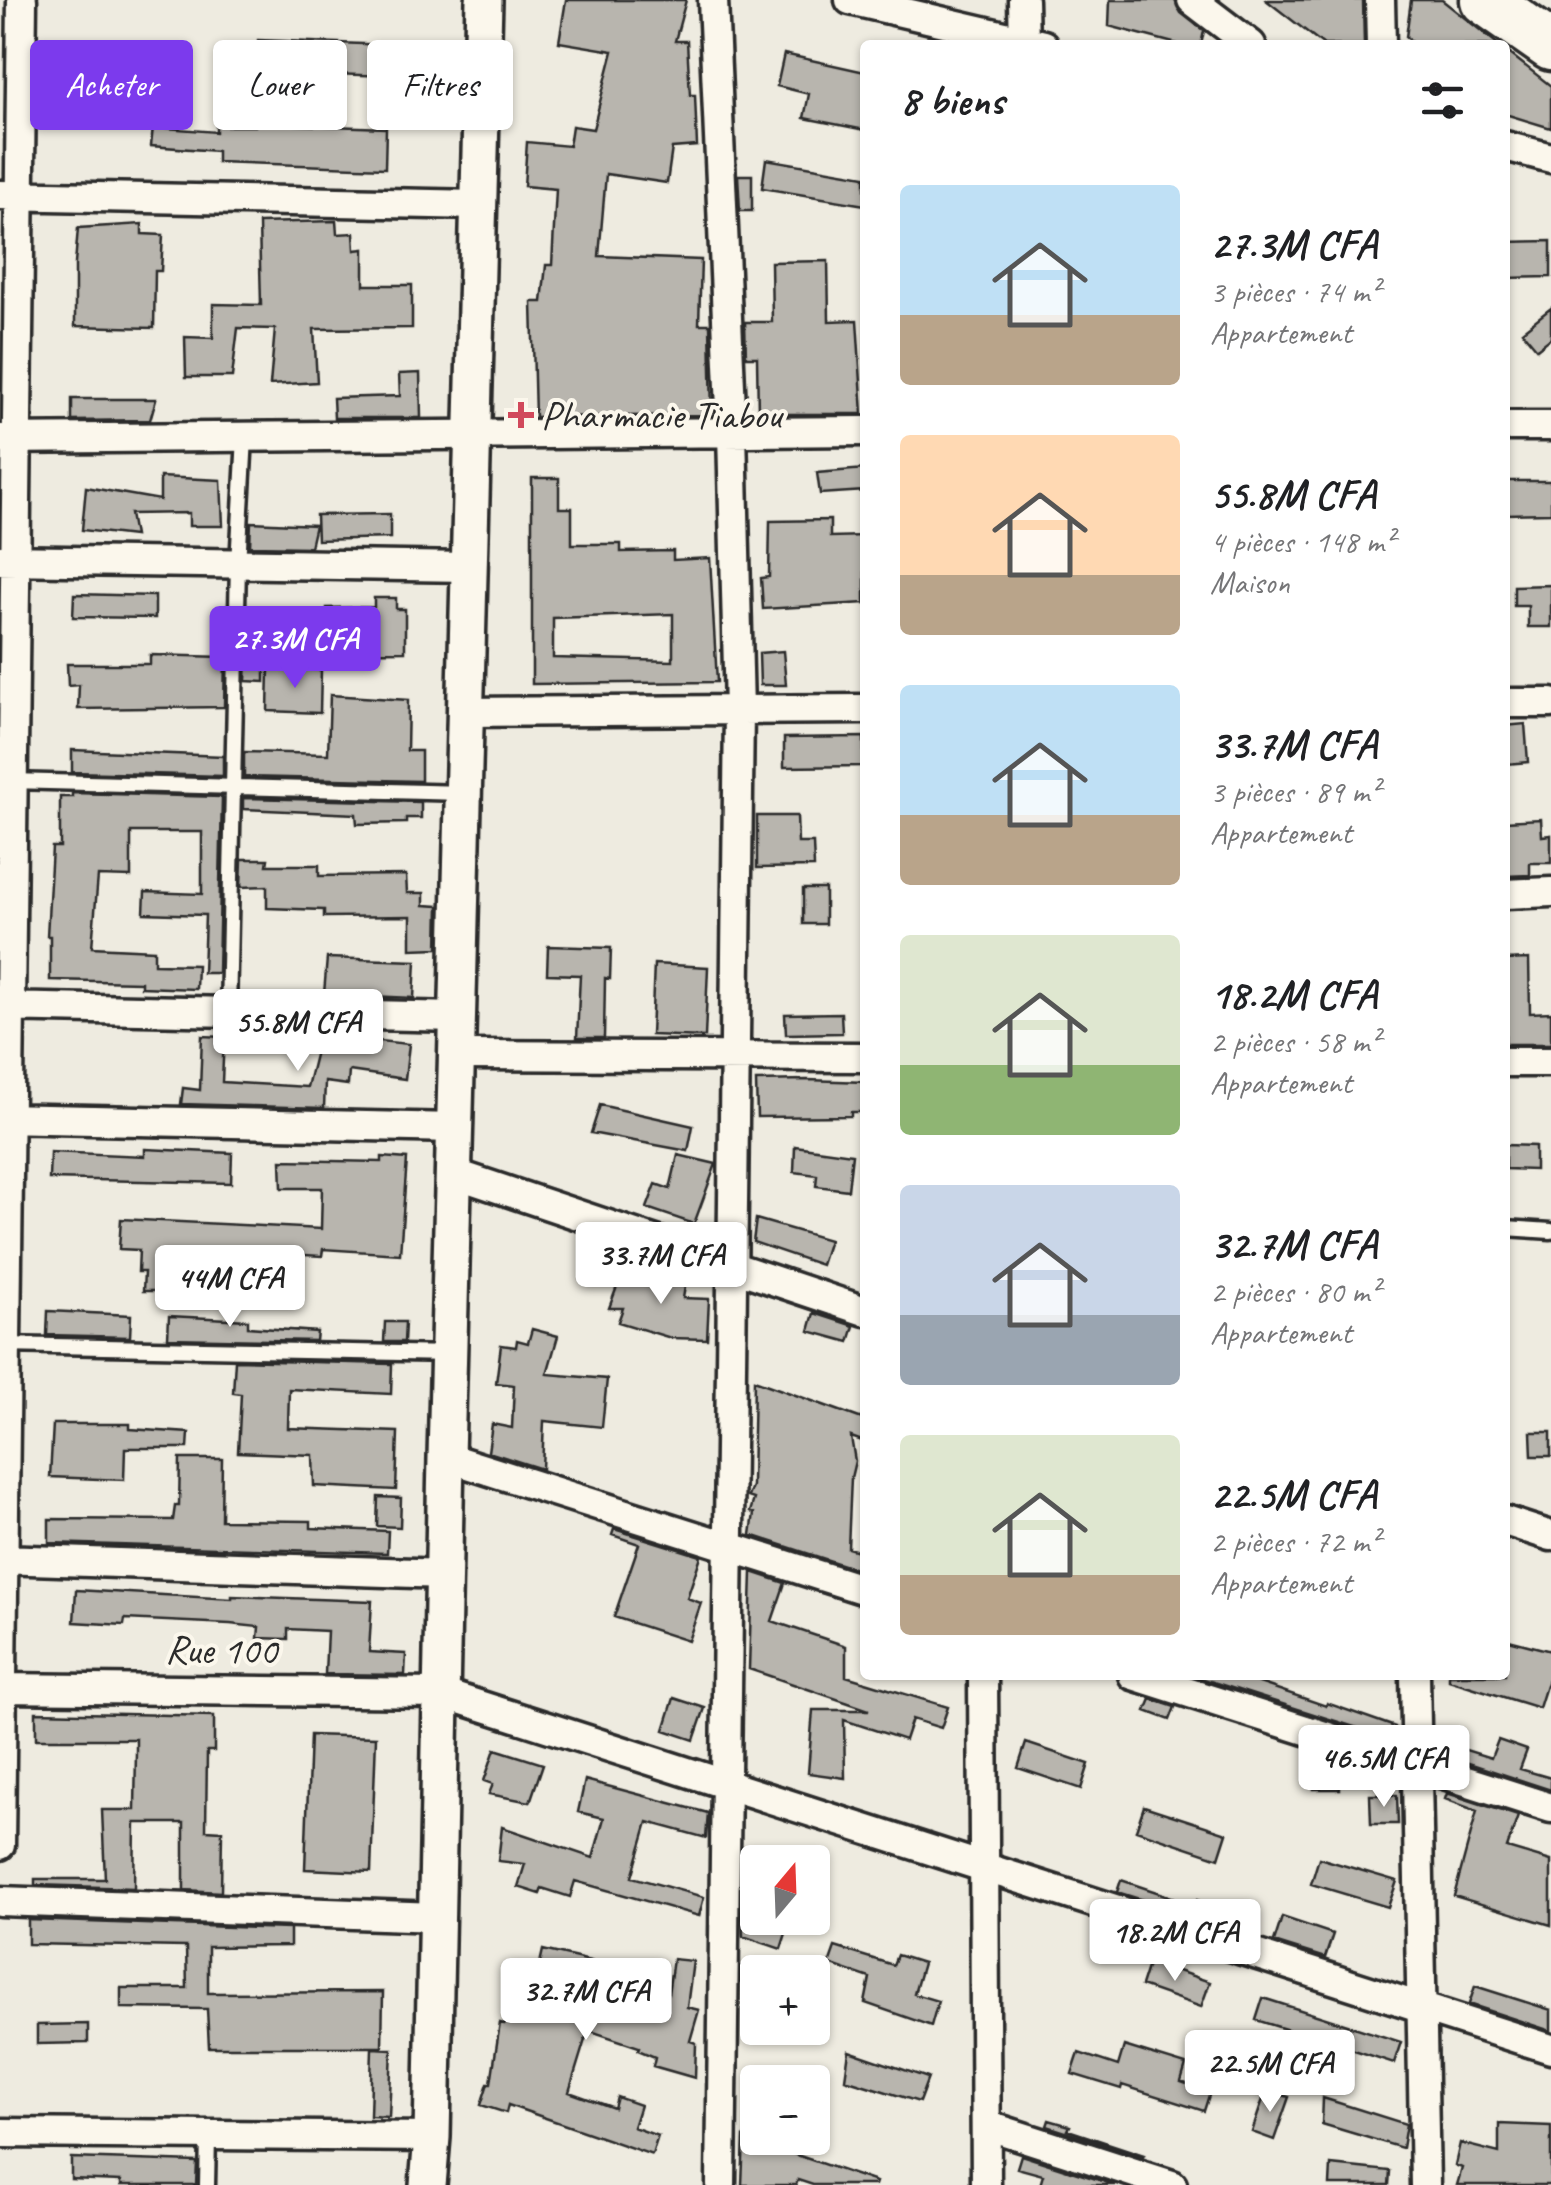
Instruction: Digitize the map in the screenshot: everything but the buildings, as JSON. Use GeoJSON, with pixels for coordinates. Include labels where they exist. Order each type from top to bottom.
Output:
{"type":"FeatureCollection","features":[{"type":"Feature","properties":{"kind":"highway"},"geometry":{"type":"LineString","coordinates":[[1485,0],[1551,46]]}},
{"type":"Feature","properties":{"kind":"street"},"geometry":{"type":"LineString","coordinates":[[0,1845],[10,195],[22,0]]}},
{"type":"Feature","properties":{"kind":"street"},"geometry":{"type":"LineString","coordinates":[[428,2185],[484,0]]}},
{"type":"Feature","properties":{"kind":"street"},"geometry":{"type":"LineString","coordinates":[[713,0],[732,432],[739,710],[721,2185]]}},
{"type":"Feature","properties":{"kind":"street"},"geometry":{"type":"LineString","coordinates":[[850,0],[1014,40]]}},
{"type":"Feature","properties":{"kind":"street"},"geometry":{"type":"LineString","coordinates":[[1023,0],[1029,40]]}},
{"type":"Feature","properties":{"kind":"street"},"geometry":{"type":"LineString","coordinates":[[1192,0],[1244,40]]}},
{"type":"Feature","properties":{"kind":"street"},"geometry":{"type":"LineString","coordinates":[[1380,0],[1381,40]]}},
{"type":"Feature","properties":{"kind":"street"},"geometry":{"type":"LineString","coordinates":[[1510,147],[1551,158]]}},
{"type":"Feature","properties":{"kind":"street"},"geometry":{"type":"LineString","coordinates":[[10,195],[479,206]]}},
{"type":"Feature","properties":{"kind":"street"},"geometry":{"type":"LineString","coordinates":[[1510,426],[1551,426]]}},
{"type":"Feature","properties":{"kind":"street"},"geometry":{"type":"LineString","coordinates":[[8,438],[860,431]]}},
{"type":"Feature","properties":{"kind":"street"},"geometry":{"type":"LineString","coordinates":[[8,560],[470,567]]}},
{"type":"Feature","properties":{"kind":"street"},"geometry":{"type":"LineString","coordinates":[[1510,703],[1551,703]]}},
{"type":"Feature","properties":{"kind":"street"},"geometry":{"type":"LineString","coordinates":[[468,712],[860,709]]}},
{"type":"Feature","properties":{"kind":"street"},"geometry":{"type":"LineString","coordinates":[[1510,894],[1551,892]]}},
{"type":"Feature","properties":{"kind":"street"},"geometry":{"type":"LineString","coordinates":[[5,1007],[459,1017]]}},
{"type":"Feature","properties":{"kind":"street"},"geometry":{"type":"LineString","coordinates":[[458,1055],[860,1058]]}},
{"type":"Feature","properties":{"kind":"street"},"geometry":{"type":"LineString","coordinates":[[1510,1062],[1551,1062]]}},
{"type":"Feature","properties":{"kind":"street"},"geometry":{"type":"LineString","coordinates":[[4,1118],[456,1128]]}},
{"type":"Feature","properties":{"kind":"street"},"geometry":{"type":"LineString","coordinates":[[453,1172],[860,1308]]}},
{"type":"Feature","properties":{"kind":"street"},"geometry":{"type":"LineString","coordinates":[[446,1457],[860,1588]]}},
{"type":"Feature","properties":{"kind":"street"},"geometry":{"type":"LineString","coordinates":[[1510,1524],[1551,1536]]}},
{"type":"Feature","properties":{"kind":"street"},"geometry":{"type":"LineString","coordinates":[[2,1559],[445,1574]]}},
{"type":"Feature","properties":{"kind":"street"},"geometry":{"type":"LineString","coordinates":[[983,1680],[986,2185]]}},
{"type":"Feature","properties":{"kind":"street"},"geometry":{"type":"LineString","coordinates":[[1150,1680],[1551,1808]]}},
{"type":"Feature","properties":{"kind":"street"},"geometry":{"type":"LineString","coordinates":[[1415,1680],[1425,2185]]}},
{"type":"Feature","properties":{"kind":"street","name":"Rue 100"},"geometry":{"type":"LineString","coordinates":[[1,1688],[442,1693],[1551,2049]]}},
{"type":"Feature","properties":{"kind":"street"},"geometry":{"type":"LineString","coordinates":[[0,1901],[437,1918]]}},
{"type":"Feature","properties":{"kind":"street"},"geometry":{"type":"LineString","coordinates":[[986,2124],[1172,2185]]}},
{"type":"Feature","properties":{"kind":"street"},"geometry":{"type":"LineString","coordinates":[[0,2133],[432,2137]]}},
{"type":"Feature","properties":{"kind":"lane"},"geometry":{"type":"LineString","coordinates":[[228,1012],[244,437]]}},
{"type":"Feature","properties":{"kind":"lane"},"geometry":{"type":"LineString","coordinates":[[6,781],[465,793]]}},
{"type":"Feature","properties":{"kind":"lane"},"geometry":{"type":"LineString","coordinates":[[1510,1228],[1551,1231]]}},
{"type":"Feature","properties":{"kind":"lane"},"geometry":{"type":"LineString","coordinates":[[3,1346],[451,1354]]}},
{"type":"Feature","properties":{"kind":"lane"},"geometry":{"type":"LineString","coordinates":[[207,2185],[208,2135]]}},
{"type":"Feature","properties":{"kind":"place","name":"Pharmacie Tiabou"},"geometry":{"type":"Point","coordinates":[521,415]}}]}
